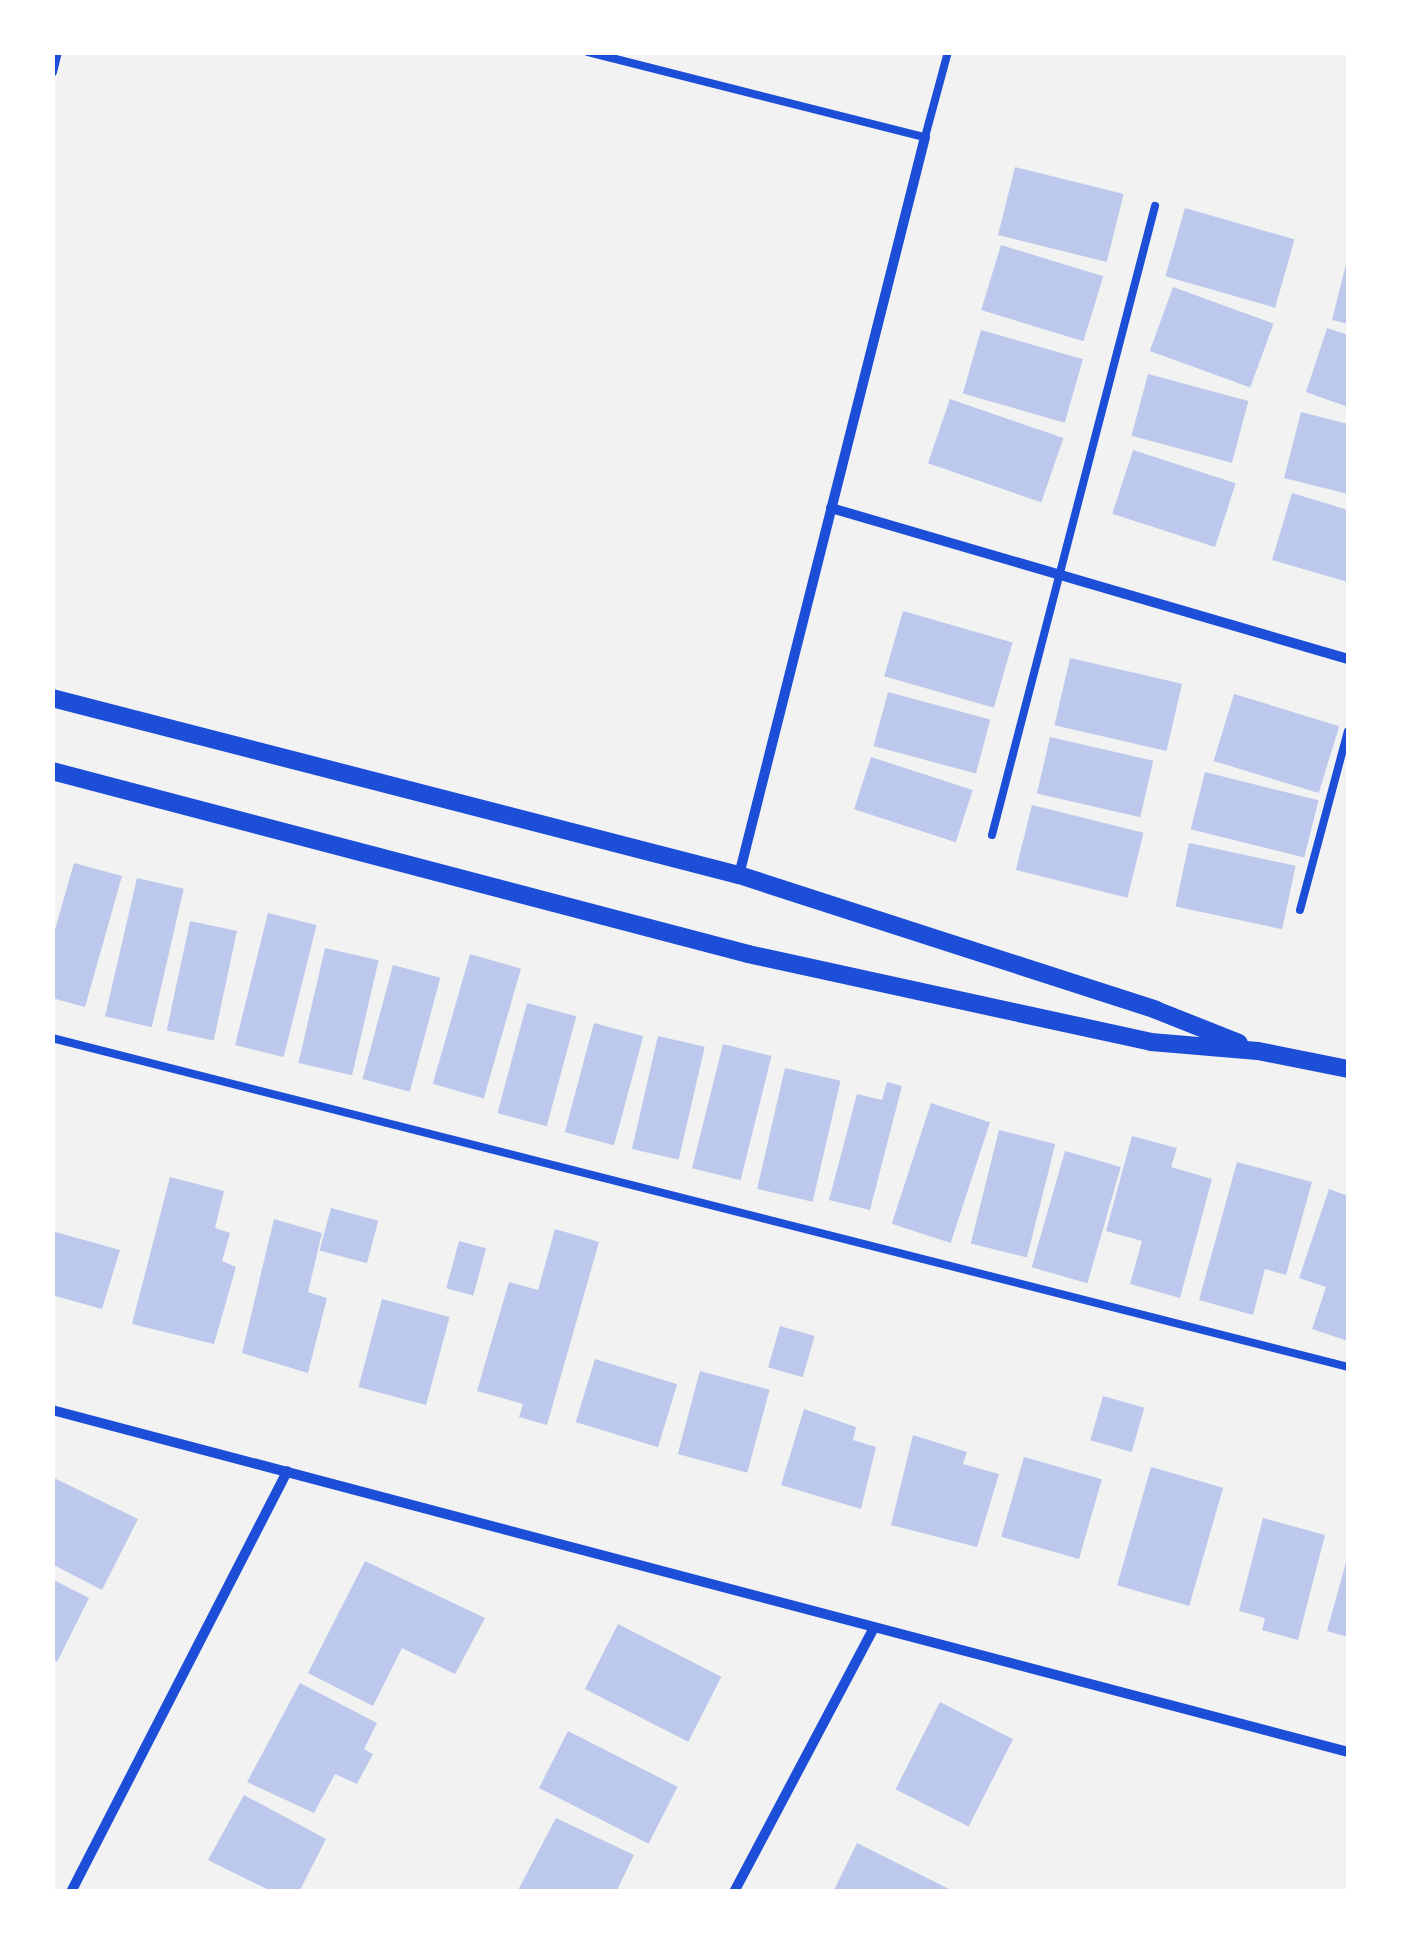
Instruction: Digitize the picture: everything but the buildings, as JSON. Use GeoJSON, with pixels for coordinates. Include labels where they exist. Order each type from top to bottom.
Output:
{"type":"FeatureCollection","features":[{"type":"Feature","properties":{"kind":"street"},"geometry":{"type":"LineString","coordinates":[[52,72],[57,52]]}},
{"type":"Feature","properties":{"kind":"street"},"geometry":{"type":"LineString","coordinates":[[739,875],[925,137]]}},
{"type":"Feature","properties":{"kind":"street"},"geometry":{"type":"LineString","coordinates":[[831,508],[1348,659]]}},
{"type":"Feature","properties":{"kind":"street"},"geometry":{"type":"LineString","coordinates":[[52,698],[739,875],[1156,1010],[1258,1050]]}},
{"type":"Feature","properties":{"kind":"street"},"geometry":{"type":"LineString","coordinates":[[52,771],[748,954],[1150,1042],[1258,1050],[1348,1068]]}},
{"type":"Feature","properties":{"kind":"street"},"geometry":{"type":"LineString","coordinates":[[52,1410],[872,1631],[1348,1752]]}},
{"type":"Feature","properties":{"kind":"street"},"geometry":{"type":"LineString","coordinates":[[70,1892],[288,1471]]}},
{"type":"Feature","properties":{"kind":"street"},"geometry":{"type":"LineString","coordinates":[[734,1892],[872,1631]]}},
{"type":"Feature","properties":{"kind":"lane"},"geometry":{"type":"LineString","coordinates":[[588,52],[925,137],[948,52]]}},
{"type":"Feature","properties":{"kind":"lane"},"geometry":{"type":"LineString","coordinates":[[992,836],[1154,206]]}},
{"type":"Feature","properties":{"kind":"lane"},"geometry":{"type":"LineString","coordinates":[[1300,910],[1348,731]]}},
{"type":"Feature","properties":{"kind":"lane"},"geometry":{"type":"LineString","coordinates":[[52,1038],[1348,1367]]}}]}
